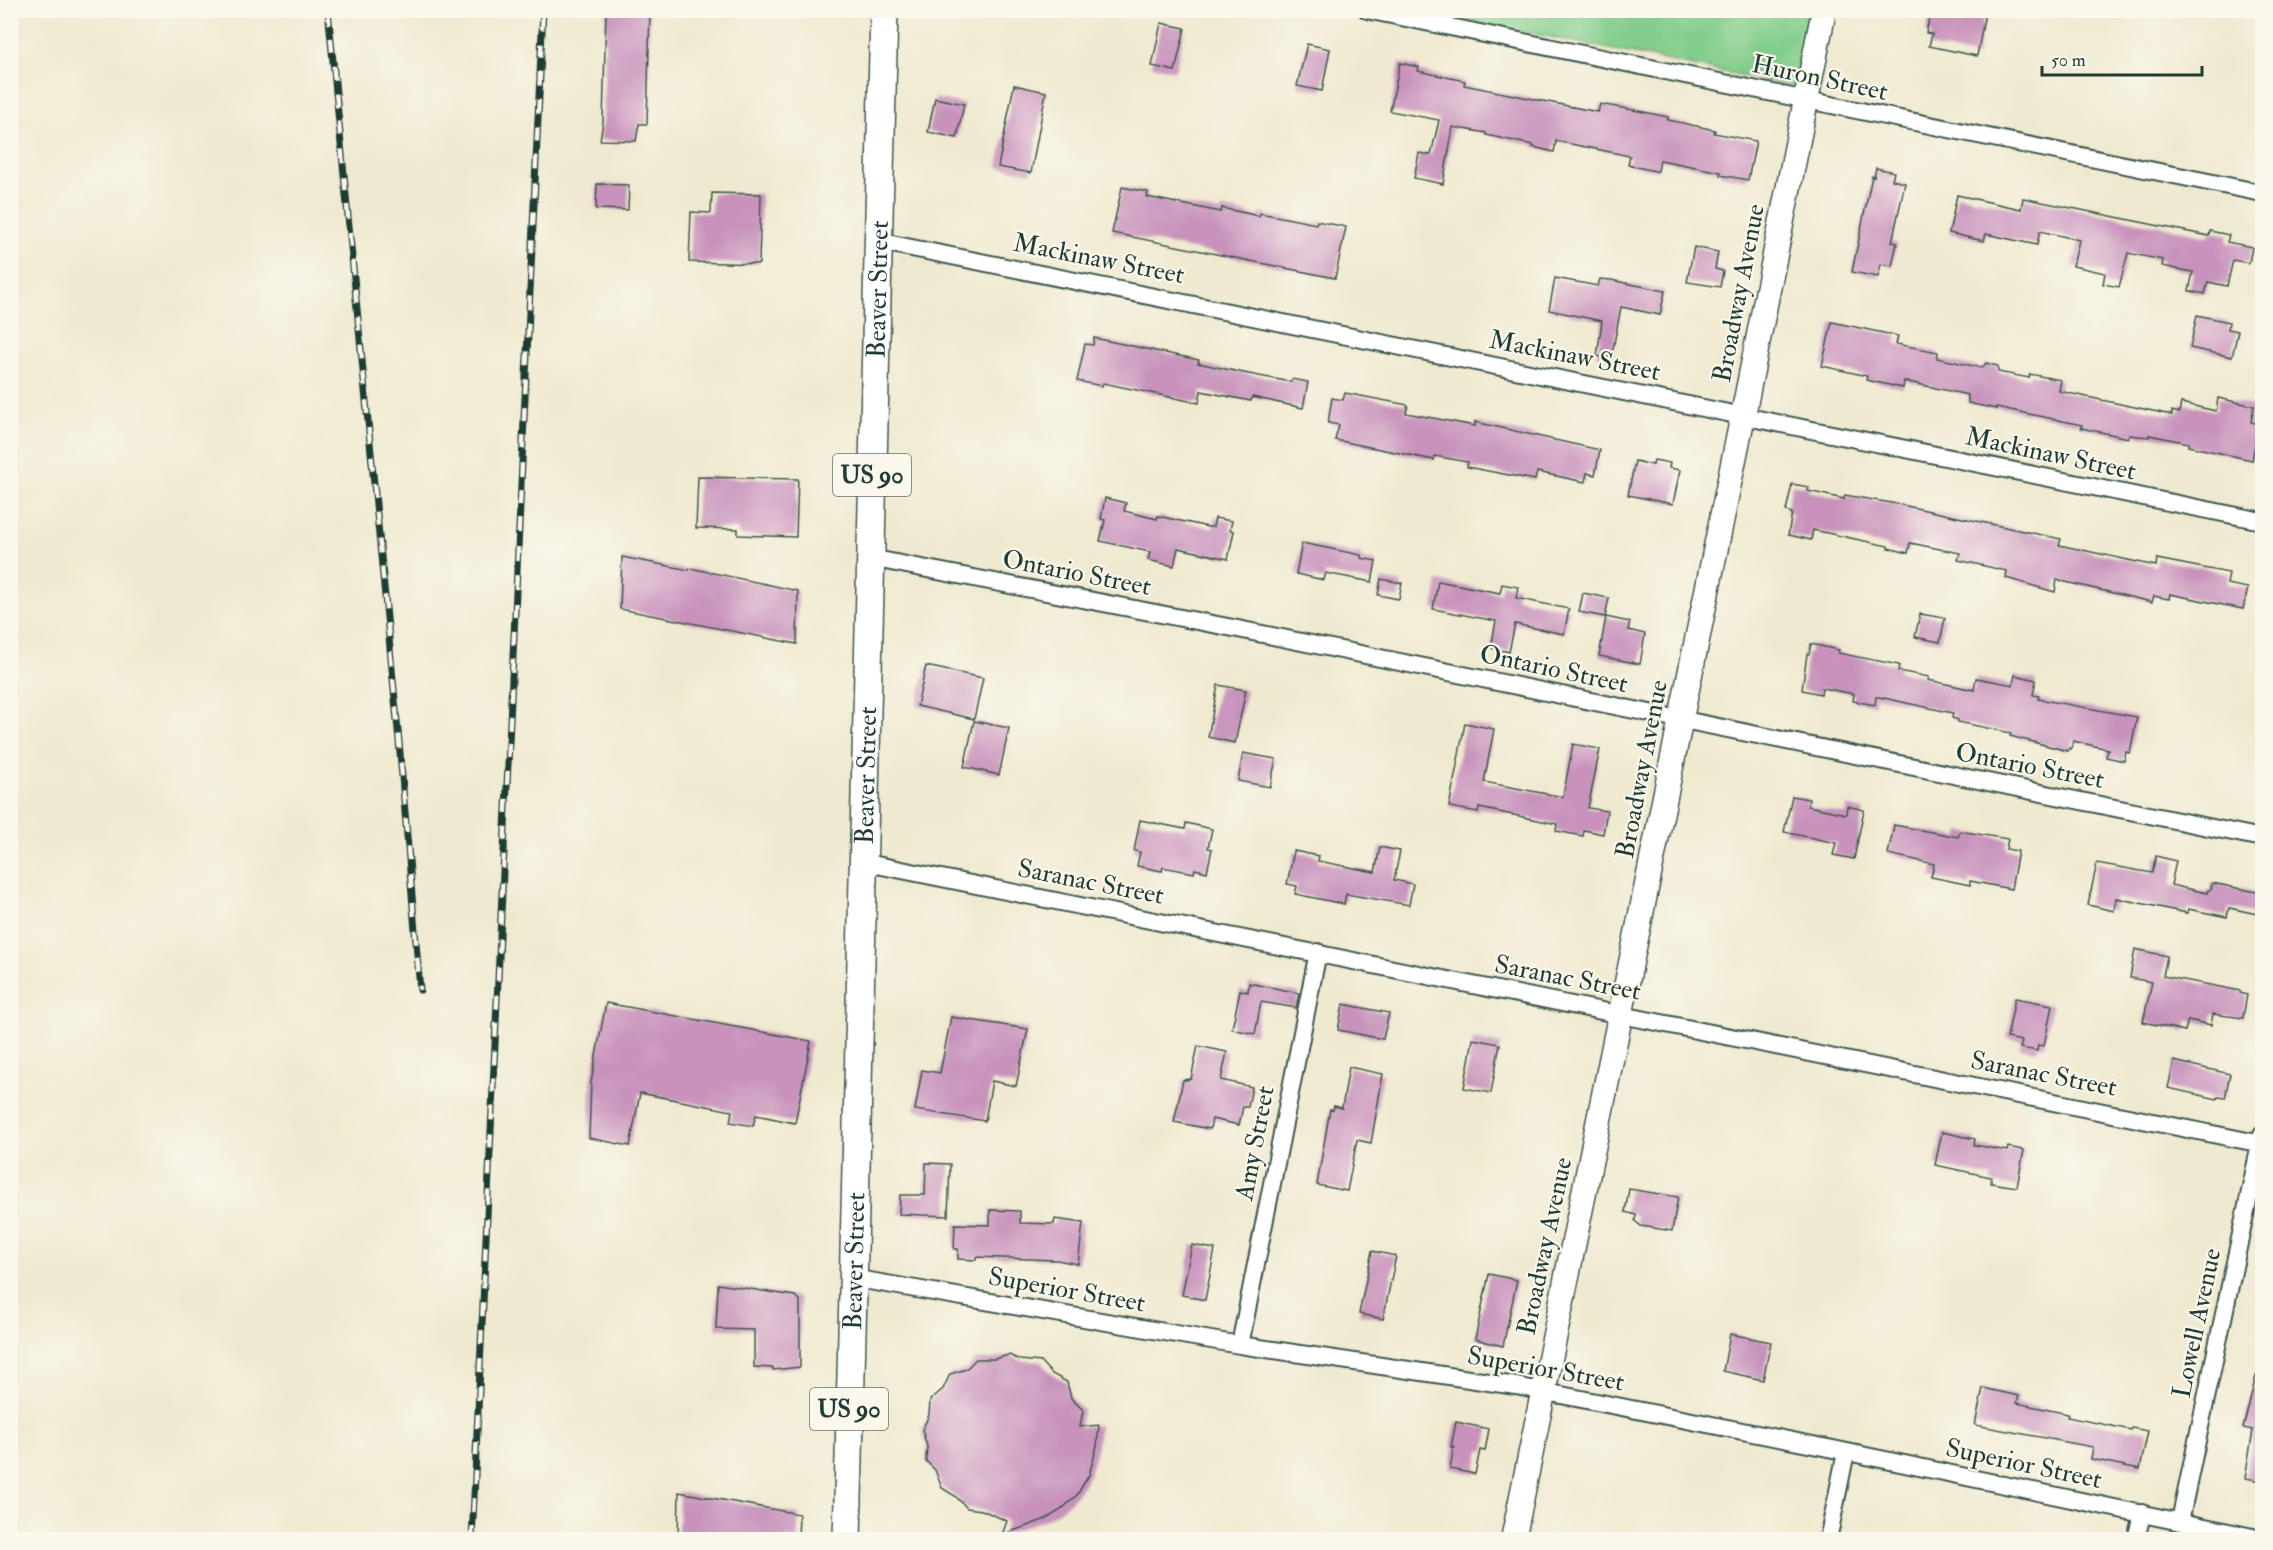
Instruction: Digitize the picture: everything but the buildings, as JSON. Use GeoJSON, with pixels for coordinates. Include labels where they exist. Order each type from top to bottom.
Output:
{"type":"FeatureCollection","features":[{"type":"Feature","properties":{"kind":"main road","name":"Beaver Street"},"geometry":{"type":"LineString","coordinates":[[847,1539],[884,10]]}},
{"type":"Feature","properties":{"kind":"street","name":"Huron Street"},"geometry":{"type":"LineString","coordinates":[[1367,10],[2262,194]]}},
{"type":"Feature","properties":{"kind":"street","name":"Broadway Avenue"},"geometry":{"type":"LineString","coordinates":[[1513,1539],[1824,10]]}},
{"type":"Feature","properties":{"kind":"street","name":"Mackinaw Street"},"geometry":{"type":"LineString","coordinates":[[878,241],[2262,521]]}},
{"type":"Feature","properties":{"kind":"street","name":"Ontario Street"},"geometry":{"type":"LineString","coordinates":[[870,558],[1240,630],[2262,838]]}},
{"type":"Feature","properties":{"kind":"street","name":"Saranac Street"},"geometry":{"type":"LineString","coordinates":[[862,862],[2262,1141]]}},
{"type":"Feature","properties":{"kind":"street","name":"Amy Street"},"geometry":{"type":"LineString","coordinates":[[1240,1345],[1318,952]]}},
{"type":"Feature","properties":{"kind":"street","name":"Lowell Avenue"},"geometry":{"type":"LineString","coordinates":[[2180,1521],[2262,1141]]}},
{"type":"Feature","properties":{"kind":"street","name":"Superior Street"},"geometry":{"type":"LineString","coordinates":[[852,1278],[1240,1345],[1543,1392],[1846,1452],[2262,1539]]}},
{"type":"Feature","properties":{"kind":"street"},"geometry":{"type":"LineString","coordinates":[[1828,1539],[1846,1452]]}},
{"type":"Feature","properties":{"kind":"street"},"geometry":{"type":"LineString","coordinates":[[2136,1539],[2142,1514]]}},
{"type":"Feature","properties":{"kind":"green space"},"geometry":{"type":"Polygon","coordinates":[[[1419,11],[1813,11],[1799,87],[1419,11]]]}},
{"type":"Feature","properties":{"kind":"railway"},"geometry":{"type":"LineString","coordinates":[[328,10],[399,741],[420,990]]}},
{"type":"Feature","properties":{"kind":"railway"},"geometry":{"type":"LineString","coordinates":[[472,1540],[543,10]]}}]}
